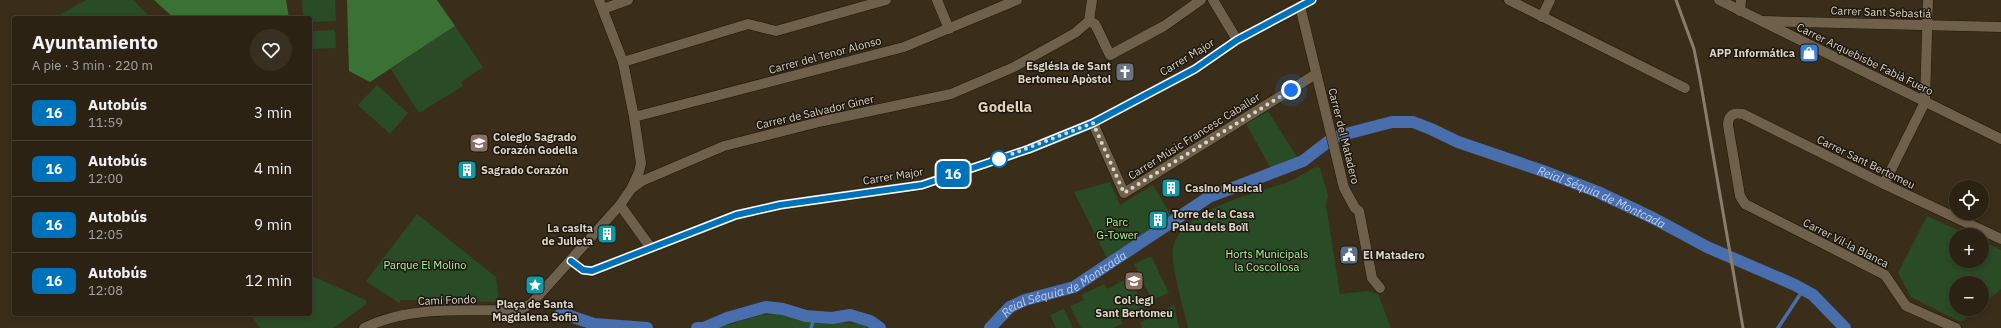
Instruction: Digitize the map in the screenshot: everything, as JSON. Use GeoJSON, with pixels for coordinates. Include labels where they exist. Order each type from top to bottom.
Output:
{"type":"FeatureCollection","features":[{"type":"Feature","properties":{"kind":"street"},"geometry":{"type":"LineString","coordinates":[[628,0],[601,4],[623,62],[634,117],[641,163],[639,172],[631,189]]}},
{"type":"Feature","properties":{"kind":"street"},"geometry":{"type":"LineString","coordinates":[[623,62],[748,24],[776,31],[886,0]]}},
{"type":"Feature","properties":{"kind":"street"},"geometry":{"type":"LineString","coordinates":[[937,0],[949,29]]}},
{"type":"Feature","properties":{"kind":"street","name":"Carrer del Tenor Alonso"},"geometry":{"type":"LineString","coordinates":[[634,117],[904,47],[1017,0]]}},
{"type":"Feature","properties":{"kind":"street"},"geometry":{"type":"LineString","coordinates":[[1092,0],[1089,20],[1095,24],[1110,55],[1164,26],[1201,0]]}},
{"type":"Feature","properties":{"kind":"street"},"geometry":{"type":"LineString","coordinates":[[1213,0],[1237,40]]}},
{"type":"Feature","properties":{"kind":"street"},"geometry":{"type":"LineString","coordinates":[[1509,0],[1685,88]]}},
{"type":"Feature","properties":{"kind":"street"},"geometry":{"type":"LineString","coordinates":[[1542,17],[1550,0]]}},
{"type":"Feature","properties":{"kind":"street","name":"Carrer Arquebisbe Fabià Fuero"},"geometry":{"type":"LineString","coordinates":[[1718,0],[2001,139]]}},
{"type":"Feature","properties":{"kind":"street"},"geometry":{"type":"LineString","coordinates":[[1740,11],[1741,0]]}},
{"type":"Feature","properties":{"kind":"street"},"geometry":{"type":"LineString","coordinates":[[1884,184],[1925,102],[1928,0]]}},
{"type":"Feature","properties":{"kind":"street","name":"Carrer Major"},"geometry":{"type":"LineString","coordinates":[[571,261],[583,270],[592,271],[736,215],[780,205],[922,185],[1029,149],[1093,123],[1195,69],[1237,40],[1307,2]]}},
{"type":"Feature","properties":{"kind":"street","name":"Carrer del Matadero"},"geometry":{"type":"LineString","coordinates":[[1307,2],[1316,74],[1344,188],[1355,208],[1359,211],[1372,278],[1380,288]]}},
{"type":"Feature","properties":{"kind":"street","name":"Carrer de Salvador Giner"},"geometry":{"type":"LineString","coordinates":[[571,261],[620,205],[631,189],[654,176],[724,146],[823,120],[951,94],[1014,67],[1076,33],[1089,20]]}},
{"type":"Feature","properties":{"kind":"street","name":"Carrer Sant Sebastiá"},"geometry":{"type":"LineString","coordinates":[[1760,20],[2001,27]]}},
{"type":"Feature","properties":{"kind":"street","name":"Carrer Músic Francesc Caballer"},"geometry":{"type":"LineString","coordinates":[[1093,123],[1124,193],[1316,74]]}},
{"type":"Feature","properties":{"kind":"street","name":"Carrer Sant Bertomeu"},"geometry":{"type":"LineString","coordinates":[[1728,125],[1730,117],[1733,114],[1743,114],[1884,184],[2001,239]]}},
{"type":"Feature","properties":{"kind":"street","name":"Carrer Vil·la Blanca"},"geometry":{"type":"LineString","coordinates":[[1728,125],[1741,201],[1885,275],[1906,306],[1956,328]]}},
{"type":"Feature","properties":{"kind":"street"},"geometry":{"type":"LineString","coordinates":[[620,205],[651,248]]}},
{"type":"Feature","properties":{"kind":"street","name":"Camí Fondo"},"geometry":{"type":"LineString","coordinates":[[364,328],[398,316],[426,311],[519,310],[531,304],[571,261]]}},
{"type":"Feature","properties":{"kind":"green space"},"geometry":{"type":"Polygon","coordinates":[[[86,0],[133,0],[149,16],[58,16],[86,0]]]}},
{"type":"Feature","properties":{"kind":"green space"},"geometry":{"type":"Polygon","coordinates":[[[154,0],[286,0],[289,16],[172,16],[154,0]]]}},
{"type":"Feature","properties":{"kind":"green space"},"geometry":{"type":"Polygon","coordinates":[[[302,0],[335,0],[336,21],[312,22],[312,16],[303,16],[302,0]]]}},
{"type":"Feature","properties":{"kind":"green space"},"geometry":{"type":"Polygon","coordinates":[[[347,0],[437,0],[455,26],[370,82],[349,71],[347,0]]]}},
{"type":"Feature","properties":{"kind":"green space"},"geometry":{"type":"Polygon","coordinates":[[[455,26],[483,67],[461,82],[463,86],[419,113],[391,69],[455,26]]]}},
{"type":"Feature","properties":{"kind":"green space"},"geometry":{"type":"Polygon","coordinates":[[[335,30],[336,48],[312,49],[312,31],[335,30]]]}},
{"type":"Feature","properties":{"kind":"green space"},"geometry":{"type":"Polygon","coordinates":[[[377,85],[408,113],[390,134],[358,105],[377,85]]]}},
{"type":"Feature","properties":{"kind":"green space"},"geometry":{"type":"Polygon","coordinates":[[[1268,111],[1299,160],[1272,170],[1246,124],[1268,111]]]}},
{"type":"Feature","properties":{"kind":"green space","name":"Horts Municipals la Coscollosa"},"geometry":{"type":"Polygon","coordinates":[[[1317,166],[1320,168],[1328,195],[1326,205],[1340,294],[1368,291],[1378,294],[1391,328],[1188,328],[1178,289],[1173,258],[1173,250],[1178,236],[1188,225],[1218,206],[1289,181],[1317,166]]]}},
{"type":"Feature","properties":{"kind":"green space","name":"Parc G-Tower"},"geometry":{"type":"Polygon","coordinates":[[[1110,182],[1120,205],[1153,185],[1172,217],[1109,262],[1074,192],[1110,182]]]}},
{"type":"Feature","properties":{"kind":"green space","name":"Parque El Molino"},"geometry":{"type":"Polygon","coordinates":[[[417,214],[496,277],[499,302],[401,300],[399,303],[366,281],[417,214]]]}},
{"type":"Feature","properties":{"kind":"green space"},"geometry":{"type":"Polygon","coordinates":[[[1927,216],[1953,228],[1949,228],[1949,268],[1989,268],[1989,244],[2001,250],[2001,289],[1989,299],[1989,276],[1949,276],[1949,316],[1911,297],[1898,273],[1927,216]]]}},
{"type":"Feature","properties":{"kind":"green space"},"geometry":{"type":"Polygon","coordinates":[[[1151,256],[1169,293],[1152,300],[1134,264],[1151,256]]]}},
{"type":"Feature","properties":{"kind":"green space"},"geometry":{"type":"Polygon","coordinates":[[[312,276],[364,299],[367,302],[334,328],[260,328],[251,316],[312,316],[312,276]]]}},
{"type":"Feature","properties":{"kind":"green space"},"geometry":{"type":"Polygon","coordinates":[[[1130,277],[1145,308],[1121,319],[1122,324],[1113,328],[1081,328],[1070,306],[1084,300],[1081,295],[1104,284],[1107,289],[1130,277]]]}},
{"type":"Feature","properties":{"kind":"green space"},"geometry":{"type":"Polygon","coordinates":[[[1174,305],[1179,328],[1142,328],[1140,323],[1174,305]]]}},
{"type":"Feature","properties":{"kind":"green space"},"geometry":{"type":"Polygon","coordinates":[[[1064,309],[1073,328],[1056,328],[1050,315],[1064,309]]]}},
{"type":"Feature","properties":{"kind":"green space"},"geometry":{"type":"Polygon","coordinates":[[[777,314],[812,321],[810,328],[717,328],[761,315],[777,314]]]}},
{"type":"Feature","properties":{"kind":"green space"},"geometry":{"type":"Polygon","coordinates":[[[1949,316],[1968,316],[1961,322],[1949,316]]]}},
{"type":"Feature","properties":{"kind":"green space"},"geometry":{"type":"Polygon","coordinates":[[[814,321],[861,324],[874,328],[811,328],[814,321]]]}},
{"type":"Feature","properties":{"kind":"waterway","name":"Reial Séquia de Montcada"},"geometry":{"type":"LineString","coordinates":[[1338,136],[1392,122],[1413,122],[1458,142],[1546,172],[1598,192],[1653,218],[1707,247],[1795,285],[1813,295],[1845,328]]}},
{"type":"Feature","properties":{"kind":"waterway","name":"Reial Séquia de Montcada"},"geometry":{"type":"LineString","coordinates":[[990,328],[1010,307],[1025,300],[1074,287],[1209,197],[1303,161],[1329,141]]}},
{"type":"Feature","properties":{"kind":"waterway"},"geometry":{"type":"LineString","coordinates":[[1778,328],[1803,290]]}},
{"type":"Feature","properties":{"kind":"waterway","name":"Reial Séquia de Montcada"},"geometry":{"type":"LineString","coordinates":[[697,328],[704,328],[727,318],[766,307],[783,309],[806,316],[832,318],[850,315],[870,321],[880,328]]}},
{"type":"Feature","properties":{"kind":"waterway","name":"Reial Séquia de Montcada"},"geometry":{"type":"LineString","coordinates":[[561,313],[594,324],[647,328]]}},
{"type":"Feature","properties":{"kind":"waterway"},"geometry":{"type":"LineString","coordinates":[[811,328],[815,316]]}},
{"type":"Feature","properties":{"kind":"railway"},"geometry":{"type":"LineString","coordinates":[[1676,0],[1694,49],[1743,328]]}},
{"type":"Feature","properties":{"kind":"bus line","name":"16"},"geometry":{"type":"LineString","coordinates":[[571,261],[583,270],[592,271],[736,215],[780,205],[922,185],[1029,149],[1093,123],[1195,69],[1237,40],[1312,0]]}},
{"type":"Feature","properties":{"kind":"place","name":"APP Informática"},"geometry":{"type":"Point","coordinates":[1809,53]}},
{"type":"Feature","properties":{"kind":"place","name":"Església de Sant Bertomeu Apòstol"},"geometry":{"type":"Point","coordinates":[1125,72]}},
{"type":"Feature","properties":{"kind":"place","name":"Colegio Sagrado Corazón Godella"},"geometry":{"type":"Point","coordinates":[479,143]}},
{"type":"Feature","properties":{"kind":"place","name":"Sagrado Corazón"},"geometry":{"type":"Point","coordinates":[467,170]}},
{"type":"Feature","properties":{"kind":"place","name":"Casino Musical"},"geometry":{"type":"Point","coordinates":[1171,188]}},
{"type":"Feature","properties":{"kind":"place","name":"Torre de la Casa Palau dels Boïl"},"geometry":{"type":"Point","coordinates":[1158,220]}},
{"type":"Feature","properties":{"kind":"place","name":"La casita de Julieta"},"geometry":{"type":"Point","coordinates":[607,234]}},
{"type":"Feature","properties":{"kind":"place","name":"El Matadero"},"geometry":{"type":"Point","coordinates":[1349,255]}},
{"type":"Feature","properties":{"kind":"place","name":"Col·legi Sant Bertomeu"},"geometry":{"type":"Point","coordinates":[1134,281]}},
{"type":"Feature","properties":{"kind":"place","name":"Plaça de Santa Magdalena Sofia"},"geometry":{"type":"Point","coordinates":[535,285]}},
{"type":"Feature","properties":{"kind":"district","name":"Godella"},"geometry":{"type":"Point","coordinates":[1005,106]}},
{"type":"Feature","properties":{"kind":"route"},"geometry":{"type":"LineString","coordinates":[[999,159],[1029,149],[1093,123],[1124,193],[1291,90]]}}]}
